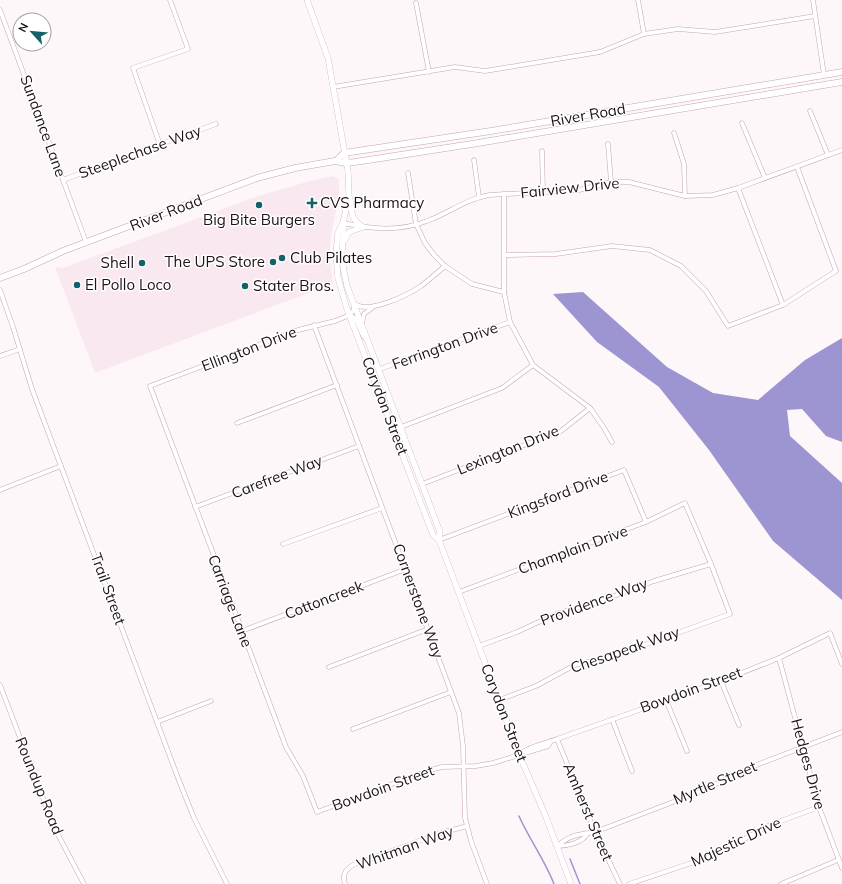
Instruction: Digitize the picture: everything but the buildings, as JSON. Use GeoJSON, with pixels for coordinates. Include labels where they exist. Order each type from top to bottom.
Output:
{"type":"FeatureCollection","features":[{"type":"Feature","properties":{"kind":"main road","name":"Corydon Street"},"geometry":{"type":"LineString","coordinates":[[307,0],[328,58],[349,183],[349,195],[343,223],[338,233],[336,254],[338,278],[350,315],[433,535],[440,540]]}},
{"type":"Feature","properties":{"kind":"main road","name":"River Road"},"geometry":{"type":"LineString","coordinates":[[344,153],[498,130],[842,72]]}},
{"type":"Feature","properties":{"kind":"main road","name":"River Road"},"geometry":{"type":"LineString","coordinates":[[0,278],[86,242],[257,178],[295,168],[336,160],[346,163],[472,144],[842,82]]}},
{"type":"Feature","properties":{"kind":"main road"},"geometry":{"type":"LineString","coordinates":[[336,160],[344,153]]}},
{"type":"Feature","properties":{"kind":"main road"},"geometry":{"type":"LineString","coordinates":[[349,195],[353,217],[356,223],[363,227]]}},
{"type":"Feature","properties":{"kind":"main road","name":"Corydon Street"},"geometry":{"type":"LineString","coordinates":[[343,223],[344,233],[342,256],[344,273],[367,340],[380,369],[440,532],[440,540],[519,754],[546,817],[571,884]]}},
{"type":"Feature","properties":{"kind":"main road"},"geometry":{"type":"LineString","coordinates":[[342,256],[345,241],[349,232],[363,227]]}},
{"type":"Feature","properties":{"kind":"street"},"geometry":{"type":"LineString","coordinates":[[160,145],[132,68],[188,49],[170,0]]}},
{"type":"Feature","properties":{"kind":"street"},"geometry":{"type":"LineString","coordinates":[[638,0],[644,34]]}},
{"type":"Feature","properties":{"kind":"street"},"geometry":{"type":"LineString","coordinates":[[813,0],[824,75]]}},
{"type":"Feature","properties":{"kind":"street"},"geometry":{"type":"LineString","coordinates":[[416,3],[429,72]]}},
{"type":"Feature","properties":{"kind":"street","name":"Sundance Lane"},"geometry":{"type":"LineString","coordinates":[[0,10],[86,242]]}},
{"type":"Feature","properties":{"kind":"street"},"geometry":{"type":"LineString","coordinates":[[333,88],[455,67],[485,71],[600,52],[644,34],[678,29],[715,32],[815,16]]}},
{"type":"Feature","properties":{"kind":"street"},"geometry":{"type":"LineString","coordinates":[[810,111],[828,155]]}},
{"type":"Feature","properties":{"kind":"street"},"geometry":{"type":"LineString","coordinates":[[742,123],[765,178]]}},
{"type":"Feature","properties":{"kind":"street","name":"Steeplechase Way"},"geometry":{"type":"LineString","coordinates":[[64,180],[216,124]]}},
{"type":"Feature","properties":{"kind":"street"},"geometry":{"type":"LineString","coordinates":[[674,133],[684,164],[685,196]]}},
{"type":"Feature","properties":{"kind":"street"},"geometry":{"type":"LineString","coordinates":[[608,144],[611,182]]}},
{"type":"Feature","properties":{"kind":"street","name":"Fairview Drive"},"geometry":{"type":"LineString","coordinates":[[343,223],[363,227],[395,229],[406,228],[428,221],[467,201],[479,197],[504,194],[579,190],[611,182],[630,182],[685,196],[713,195],[738,188],[842,150]]}},
{"type":"Feature","properties":{"kind":"street"},"geometry":{"type":"LineString","coordinates":[[542,152],[543,192]]}},
{"type":"Feature","properties":{"kind":"street"},"geometry":{"type":"LineString","coordinates":[[474,160],[479,197]]}},
{"type":"Feature","properties":{"kind":"street"},"geometry":{"type":"LineString","coordinates":[[505,255],[556,254],[612,246],[650,250],[681,266],[706,291],[728,326],[783,305],[836,271],[797,167]]}},
{"type":"Feature","properties":{"kind":"street"},"geometry":{"type":"LineString","coordinates":[[408,173],[416,224],[425,243],[434,255],[444,266],[472,284],[504,292]]}},
{"type":"Feature","properties":{"kind":"street"},"geometry":{"type":"LineString","coordinates":[[738,188],[783,305]]}},
{"type":"Feature","properties":{"kind":"street"},"geometry":{"type":"LineString","coordinates":[[504,194],[504,292],[510,322],[533,364],[590,408],[612,442]]}},
{"type":"Feature","properties":{"kind":"street"},"geometry":{"type":"LineString","coordinates":[[350,315],[355,304],[361,307],[374,306],[407,294],[433,277],[444,266]]}},
{"type":"Feature","properties":{"kind":"street","name":"Trail Street"},"geometry":{"type":"LineString","coordinates":[[0,290],[32,390],[62,466],[184,794],[226,884]]}},
{"type":"Feature","properties":{"kind":"street"},"geometry":{"type":"LineString","coordinates":[[362,323],[364,314],[374,306]]}},
{"type":"Feature","properties":{"kind":"street","name":"Ellington Drive"},"geometry":{"type":"LineString","coordinates":[[150,386],[298,330],[335,321],[350,315]]}},
{"type":"Feature","properties":{"kind":"street","name":"Corydon Street"},"geometry":{"type":"LineString","coordinates":[[350,315],[357,320],[364,338],[367,340]]}},
{"type":"Feature","properties":{"kind":"street","name":"Ferrington Drive"},"geometry":{"type":"LineString","coordinates":[[380,369],[510,322]]}},
{"type":"Feature","properties":{"kind":"street","name":"Cornerstone Way"},"geometry":{"type":"LineString","coordinates":[[314,326],[406,569],[460,720],[463,739],[464,810],[467,826],[487,884]]}},
{"type":"Feature","properties":{"kind":"street"},"geometry":{"type":"LineString","coordinates":[[0,356],[20,349]]}},
{"type":"Feature","properties":{"kind":"street"},"geometry":{"type":"LineString","coordinates":[[401,427],[502,388],[533,364]]}},
{"type":"Feature","properties":{"kind":"street"},"geometry":{"type":"LineString","coordinates":[[237,422],[337,385]]}},
{"type":"Feature","properties":{"kind":"street","name":"Carriage Lane"},"geometry":{"type":"LineString","coordinates":[[150,386],[286,747],[303,776],[317,812]]}},
{"type":"Feature","properties":{"kind":"street","name":"Lexington Drive"},"geometry":{"type":"LineString","coordinates":[[422,484],[560,431],[590,408]]}},
{"type":"Feature","properties":{"kind":"street","name":"Carefree Way"},"geometry":{"type":"LineString","coordinates":[[195,508],[359,446]]}},
{"type":"Feature","properties":{"kind":"street"},"geometry":{"type":"LineString","coordinates":[[0,490],[62,466]]}},
{"type":"Feature","properties":{"kind":"street","name":"Kingsford Drive"},"geometry":{"type":"LineString","coordinates":[[440,540],[624,470],[646,522]]}},
{"type":"Feature","properties":{"kind":"street","name":"Champlain Drive"},"geometry":{"type":"LineString","coordinates":[[459,592],[646,522],[685,503],[711,564]]}},
{"type":"Feature","properties":{"kind":"street"},"geometry":{"type":"LineString","coordinates":[[283,544],[382,508]]}},
{"type":"Feature","properties":{"kind":"street","name":"Chesapeak Way"},"geometry":{"type":"LineString","coordinates":[[499,700],[536,686],[575,665],[614,656],[730,614],[711,564]]}},
{"type":"Feature","properties":{"kind":"street","name":"Providence Way"},"geometry":{"type":"LineString","coordinates":[[479,646],[517,632],[556,614],[598,602],[654,580],[711,564]]}},
{"type":"Feature","properties":{"kind":"street","name":"Cottoncreek"},"geometry":{"type":"LineString","coordinates":[[242,631],[406,569]]}},
{"type":"Feature","properties":{"kind":"street"},"geometry":{"type":"LineString","coordinates":[[329,667],[428,629]]}},
{"type":"Feature","properties":{"kind":"street","name":"Bowdoin Street"},"geometry":{"type":"LineString","coordinates":[[317,812],[430,770],[442,767],[476,766],[493,763],[519,754],[528,753],[548,746],[551,742],[558,739],[779,658],[830,634],[842,664]]}},
{"type":"Feature","properties":{"kind":"street","name":"Hedges Drive"},"geometry":{"type":"LineString","coordinates":[[779,658],[819,807],[842,868]]}},
{"type":"Feature","properties":{"kind":"street"},"geometry":{"type":"LineString","coordinates":[[721,680],[739,725]]}},
{"type":"Feature","properties":{"kind":"street","name":"Roundup Road"},"geometry":{"type":"LineString","coordinates":[[0,685],[54,827],[84,884]]}},
{"type":"Feature","properties":{"kind":"street"},"geometry":{"type":"LineString","coordinates":[[353,729],[451,692]]}},
{"type":"Feature","properties":{"kind":"street"},"geometry":{"type":"LineString","coordinates":[[666,700],[687,751]]}},
{"type":"Feature","properties":{"kind":"street"},"geometry":{"type":"LineString","coordinates":[[157,722],[211,701]]}},
{"type":"Feature","properties":{"kind":"street"},"geometry":{"type":"LineString","coordinates":[[612,719],[632,771]]}},
{"type":"Feature","properties":{"kind":"street","name":"Myrtle Street"},"geometry":{"type":"LineString","coordinates":[[557,846],[565,846],[585,839],[587,834],[699,792],[754,766],[842,732]]}},
{"type":"Feature","properties":{"kind":"street","name":"Amherst Street"},"geometry":{"type":"LineString","coordinates":[[558,739],[595,832],[620,884]]}},
{"type":"Feature","properties":{"kind":"street","name":"Majestic Drive"},"geometry":{"type":"LineString","coordinates":[[630,884],[714,855],[770,825],[819,807]]}},
{"type":"Feature","properties":{"kind":"street","name":"Whitman Way"},"geometry":{"type":"LineString","coordinates":[[345,884],[345,873],[348,868],[353,865],[441,833],[467,826]]}},
{"type":"Feature","properties":{"kind":"street"},"geometry":{"type":"LineString","coordinates":[[780,884],[838,860]]}},
{"type":"Feature","properties":{"kind":"shaded area"},"geometry":{"type":"Polygon","coordinates":[[[333,176],[339,179],[339,195],[331,236],[330,250],[333,284],[95,373],[55,267],[63,268],[258,196],[333,176]]]}},
{"type":"Feature","properties":{"kind":"shaded area"},"geometry":{"type":"Polygon","coordinates":[[[583,292],[667,367],[713,393],[758,400],[805,360],[842,338],[842,442],[826,436],[802,409],[787,410],[790,436],[842,483],[842,600],[773,541],[709,450],[659,387],[597,342],[553,294],[583,292]]]}},
{"type":"Feature","properties":{"kind":"waterway"},"geometry":{"type":"LineString","coordinates":[[519,816],[554,884]]}},
{"type":"Feature","properties":{"kind":"waterway"},"geometry":{"type":"LineString","coordinates":[[570,859],[580,884]]}},
{"type":"Feature","properties":{"kind":"place","name":"CVS Pharmacy"},"geometry":{"type":"Point","coordinates":[312,203]}},
{"type":"Feature","properties":{"kind":"place","name":"Big Bite Burgers"},"geometry":{"type":"Point","coordinates":[259,205]}},
{"type":"Feature","properties":{"kind":"place","name":"Club Pilates"},"geometry":{"type":"Point","coordinates":[282,258]}},
{"type":"Feature","properties":{"kind":"place","name":"The UPS Store"},"geometry":{"type":"Point","coordinates":[273,262]}},
{"type":"Feature","properties":{"kind":"place","name":"Shell"},"geometry":{"type":"Point","coordinates":[142,263]}},
{"type":"Feature","properties":{"kind":"place","name":"El Pollo Loco"},"geometry":{"type":"Point","coordinates":[77,285]}},
{"type":"Feature","properties":{"kind":"place","name":"Stater Bros."},"geometry":{"type":"Point","coordinates":[245,286]}}]}
